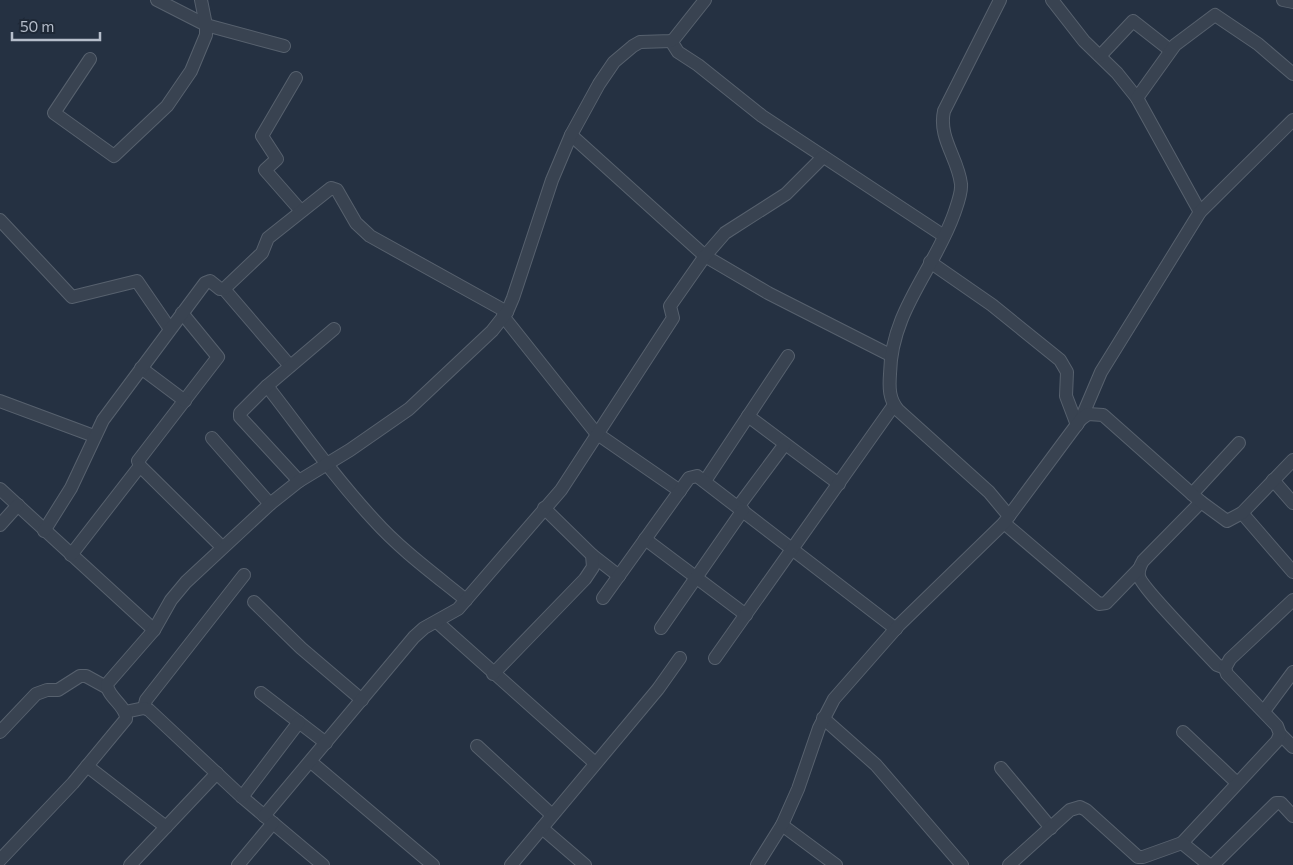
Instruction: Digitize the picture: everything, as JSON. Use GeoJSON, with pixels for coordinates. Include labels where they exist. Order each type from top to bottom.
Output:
{"type":"FeatureCollection","features":[{"type":"Feature","properties":{"kind":"street"},"geometry":{"type":"LineString","coordinates":[[157,0],[206,25],[284,46]]}},
{"type":"Feature","properties":{"kind":"street"},"geometry":{"type":"LineString","coordinates":[[90,60],[55,109],[55,114],[114,156],[167,106],[176,95],[200,54],[206,25],[201,0]]}},
{"type":"Feature","properties":{"kind":"street"},"geometry":{"type":"LineString","coordinates":[[106,687],[108,681],[154,630],[175,594],[222,547],[299,481],[350,450],[409,409],[482,341],[505,314],[519,284],[552,180],[571,135],[599,84],[625,51],[640,42],[671,41],[679,35],[705,0]]}},
{"type":"Feature","properties":{"kind":"street"},"geometry":{"type":"LineString","coordinates":[[1000,0],[944,111],[943,126],[945,139],[961,184],[954,215],[901,318],[890,355],[889,392],[894,405],[989,492],[1006,520],[1099,604],[1106,603],[1139,568],[1197,498],[1239,443]]}},
{"type":"Feature","properties":{"kind":"street"},"geometry":{"type":"LineString","coordinates":[[1052,0],[1137,98],[1200,212]]}},
{"type":"Feature","properties":{"kind":"street"},"geometry":{"type":"LineString","coordinates":[[1283,0],[1293,2]]}},
{"type":"Feature","properties":{"kind":"street"},"geometry":{"type":"LineString","coordinates":[[1137,98],[1170,50],[1216,15],[1258,44],[1293,74]]}},
{"type":"Feature","properties":{"kind":"street"},"geometry":{"type":"LineString","coordinates":[[1100,56],[1133,21],[1170,50]]}},
{"type":"Feature","properties":{"kind":"street"},"geometry":{"type":"LineString","coordinates":[[671,41],[678,52],[698,64],[748,106],[944,236]]}},
{"type":"Feature","properties":{"kind":"street"},"geometry":{"type":"LineString","coordinates":[[296,78],[262,136],[277,159],[265,170],[301,211]]}},
{"type":"Feature","properties":{"kind":"street"},"geometry":{"type":"LineString","coordinates":[[1079,422],[1101,372],[1200,212],[1293,120]]}},
{"type":"Feature","properties":{"kind":"street"},"geometry":{"type":"LineString","coordinates":[[571,135],[705,256],[768,293],[890,355]]}},
{"type":"Feature","properties":{"kind":"street"},"geometry":{"type":"LineString","coordinates":[[238,865],[268,820],[326,742],[414,637],[452,615],[561,490],[672,318],[670,306],[705,256],[735,226],[793,188],[823,157]]}},
{"type":"Feature","properties":{"kind":"street"},"geometry":{"type":"LineString","coordinates":[[224,288],[262,254],[268,238],[301,211],[334,188],[356,223],[370,236],[505,314],[596,433],[680,491]]}},
{"type":"Feature","properties":{"kind":"street"},"geometry":{"type":"LineString","coordinates":[[0,220],[72,297],[136,281],[170,329]]}},
{"type":"Feature","properties":{"kind":"street"},"geometry":{"type":"LineString","coordinates":[[930,262],[992,305],[1060,360],[1067,372],[1066,396],[1079,422]]}},
{"type":"Feature","properties":{"kind":"street"},"geometry":{"type":"LineString","coordinates":[[44,531],[71,488],[94,436],[141,368],[208,281],[220,288],[224,288],[290,366]]}},
{"type":"Feature","properties":{"kind":"street"},"geometry":{"type":"LineString","coordinates":[[182,313],[218,356],[138,461],[140,466],[222,547]]}},
{"type":"Feature","properties":{"kind":"street"},"geometry":{"type":"LineString","coordinates":[[299,481],[240,416],[242,409],[334,329]]}},
{"type":"Feature","properties":{"kind":"street"},"geometry":{"type":"LineString","coordinates":[[705,481],[788,356]]}},
{"type":"Feature","properties":{"kind":"street"},"geometry":{"type":"LineString","coordinates":[[141,368],[184,401]]}},
{"type":"Feature","properties":{"kind":"street"},"geometry":{"type":"LineString","coordinates":[[267,386],[326,463],[374,520],[397,543],[466,600]]}},
{"type":"Feature","properties":{"kind":"street"},"geometry":{"type":"LineString","coordinates":[[0,401],[94,436]]}},
{"type":"Feature","properties":{"kind":"street"},"geometry":{"type":"LineString","coordinates":[[715,658],[894,405]]}},
{"type":"Feature","properties":{"kind":"street"},"geometry":{"type":"LineString","coordinates":[[757,865],[782,825],[798,789],[823,718],[834,698],[896,629],[1006,520],[1079,422],[1088,414],[1103,415],[1224,520],[1230,520],[1242,513],[1293,460]]}},
{"type":"Feature","properties":{"kind":"street"},"geometry":{"type":"LineString","coordinates":[[748,416],[839,484]]}},
{"type":"Feature","properties":{"kind":"street"},"geometry":{"type":"LineString","coordinates":[[212,438],[270,504]]}},
{"type":"Feature","properties":{"kind":"street"},"geometry":{"type":"LineString","coordinates":[[661,628],[785,444]]}},
{"type":"Feature","properties":{"kind":"street"},"geometry":{"type":"LineString","coordinates":[[71,555],[140,466]]}},
{"type":"Feature","properties":{"kind":"street"},"geometry":{"type":"LineString","coordinates":[[603,598],[680,491],[693,476],[697,476],[896,629]]}},
{"type":"Feature","properties":{"kind":"street"},"geometry":{"type":"LineString","coordinates":[[1273,480],[1293,503]]}},
{"type":"Feature","properties":{"kind":"street"},"geometry":{"type":"LineString","coordinates":[[0,489],[154,630]]}},
{"type":"Feature","properties":{"kind":"street"},"geometry":{"type":"LineString","coordinates":[[0,525],[18,506]]}},
{"type":"Feature","properties":{"kind":"street"},"geometry":{"type":"LineString","coordinates":[[544,508],[603,566],[619,576]]}},
{"type":"Feature","properties":{"kind":"street"},"geometry":{"type":"LineString","coordinates":[[1242,513],[1293,572]]}},
{"type":"Feature","properties":{"kind":"street"},"geometry":{"type":"LineString","coordinates":[[646,539],[746,615]]}},
{"type":"Feature","properties":{"kind":"street"},"geometry":{"type":"LineString","coordinates":[[493,674],[585,578],[593,568],[592,555]]}},
{"type":"Feature","properties":{"kind":"street"},"geometry":{"type":"LineString","coordinates":[[1139,568],[1141,581],[1152,594],[1217,665],[1225,668],[1228,674],[1277,726],[1280,734],[1293,746]]}},
{"type":"Feature","properties":{"kind":"street"},"geometry":{"type":"LineString","coordinates":[[144,708],[146,700],[244,575]]}},
{"type":"Feature","properties":{"kind":"street"},"geometry":{"type":"LineString","coordinates":[[1225,668],[1230,659],[1293,600]]}},
{"type":"Feature","properties":{"kind":"street"},"geometry":{"type":"LineString","coordinates":[[254,602],[301,648],[362,700]]}},
{"type":"Feature","properties":{"kind":"street"},"geometry":{"type":"LineString","coordinates":[[437,622],[493,674],[595,763]]}},
{"type":"Feature","properties":{"kind":"street"},"geometry":{"type":"LineString","coordinates":[[511,865],[658,689],[680,658]]}},
{"type":"Feature","properties":{"kind":"street"},"geometry":{"type":"LineString","coordinates":[[1264,711],[1293,672]]}},
{"type":"Feature","properties":{"kind":"street"},"geometry":{"type":"LineString","coordinates":[[0,732],[36,694],[47,690],[58,690],[80,676],[86,676],[106,687],[125,712],[126,719],[87,766],[0,860],[5,865]]}},
{"type":"Feature","properties":{"kind":"street"},"geometry":{"type":"LineString","coordinates":[[261,693],[326,742]]}},
{"type":"Feature","properties":{"kind":"street"},"geometry":{"type":"LineString","coordinates":[[125,712],[144,708]]}},
{"type":"Feature","properties":{"kind":"street"},"geometry":{"type":"LineString","coordinates":[[144,708],[268,820],[323,865]]}},
{"type":"Feature","properties":{"kind":"street"},"geometry":{"type":"LineString","coordinates":[[823,718],[876,764],[962,865]]}},
{"type":"Feature","properties":{"kind":"street"},"geometry":{"type":"LineString","coordinates":[[242,797],[299,722]]}},
{"type":"Feature","properties":{"kind":"street"},"geometry":{"type":"LineString","coordinates":[[1183,732],[1237,782]]}},
{"type":"Feature","properties":{"kind":"street"},"geometry":{"type":"LineString","coordinates":[[1009,865],[1070,810],[1080,807],[1086,810],[1132,854],[1147,861],[1182,843],[1277,741],[1280,734]]}},
{"type":"Feature","properties":{"kind":"street"},"geometry":{"type":"LineString","coordinates":[[476,746],[552,815]]}},
{"type":"Feature","properties":{"kind":"street"},"geometry":{"type":"LineString","coordinates":[[311,762],[433,865]]}},
{"type":"Feature","properties":{"kind":"street"},"geometry":{"type":"LineString","coordinates":[[87,766],[166,828]]}},
{"type":"Feature","properties":{"kind":"street"},"geometry":{"type":"LineString","coordinates":[[1001,768],[1051,828]]}},
{"type":"Feature","properties":{"kind":"street"},"geometry":{"type":"LineString","coordinates":[[130,865],[218,773]]}},
{"type":"Feature","properties":{"kind":"street"},"geometry":{"type":"LineString","coordinates":[[1213,865],[1276,803],[1281,803],[1293,816]]}},
{"type":"Feature","properties":{"kind":"street"},"geometry":{"type":"LineString","coordinates":[[782,825],[830,864]]}},
{"type":"Feature","properties":{"kind":"street"},"geometry":{"type":"LineString","coordinates":[[542,828],[585,865]]}},
{"type":"Feature","properties":{"kind":"street"},"geometry":{"type":"LineString","coordinates":[[1182,843],[1209,865]]}}]}
